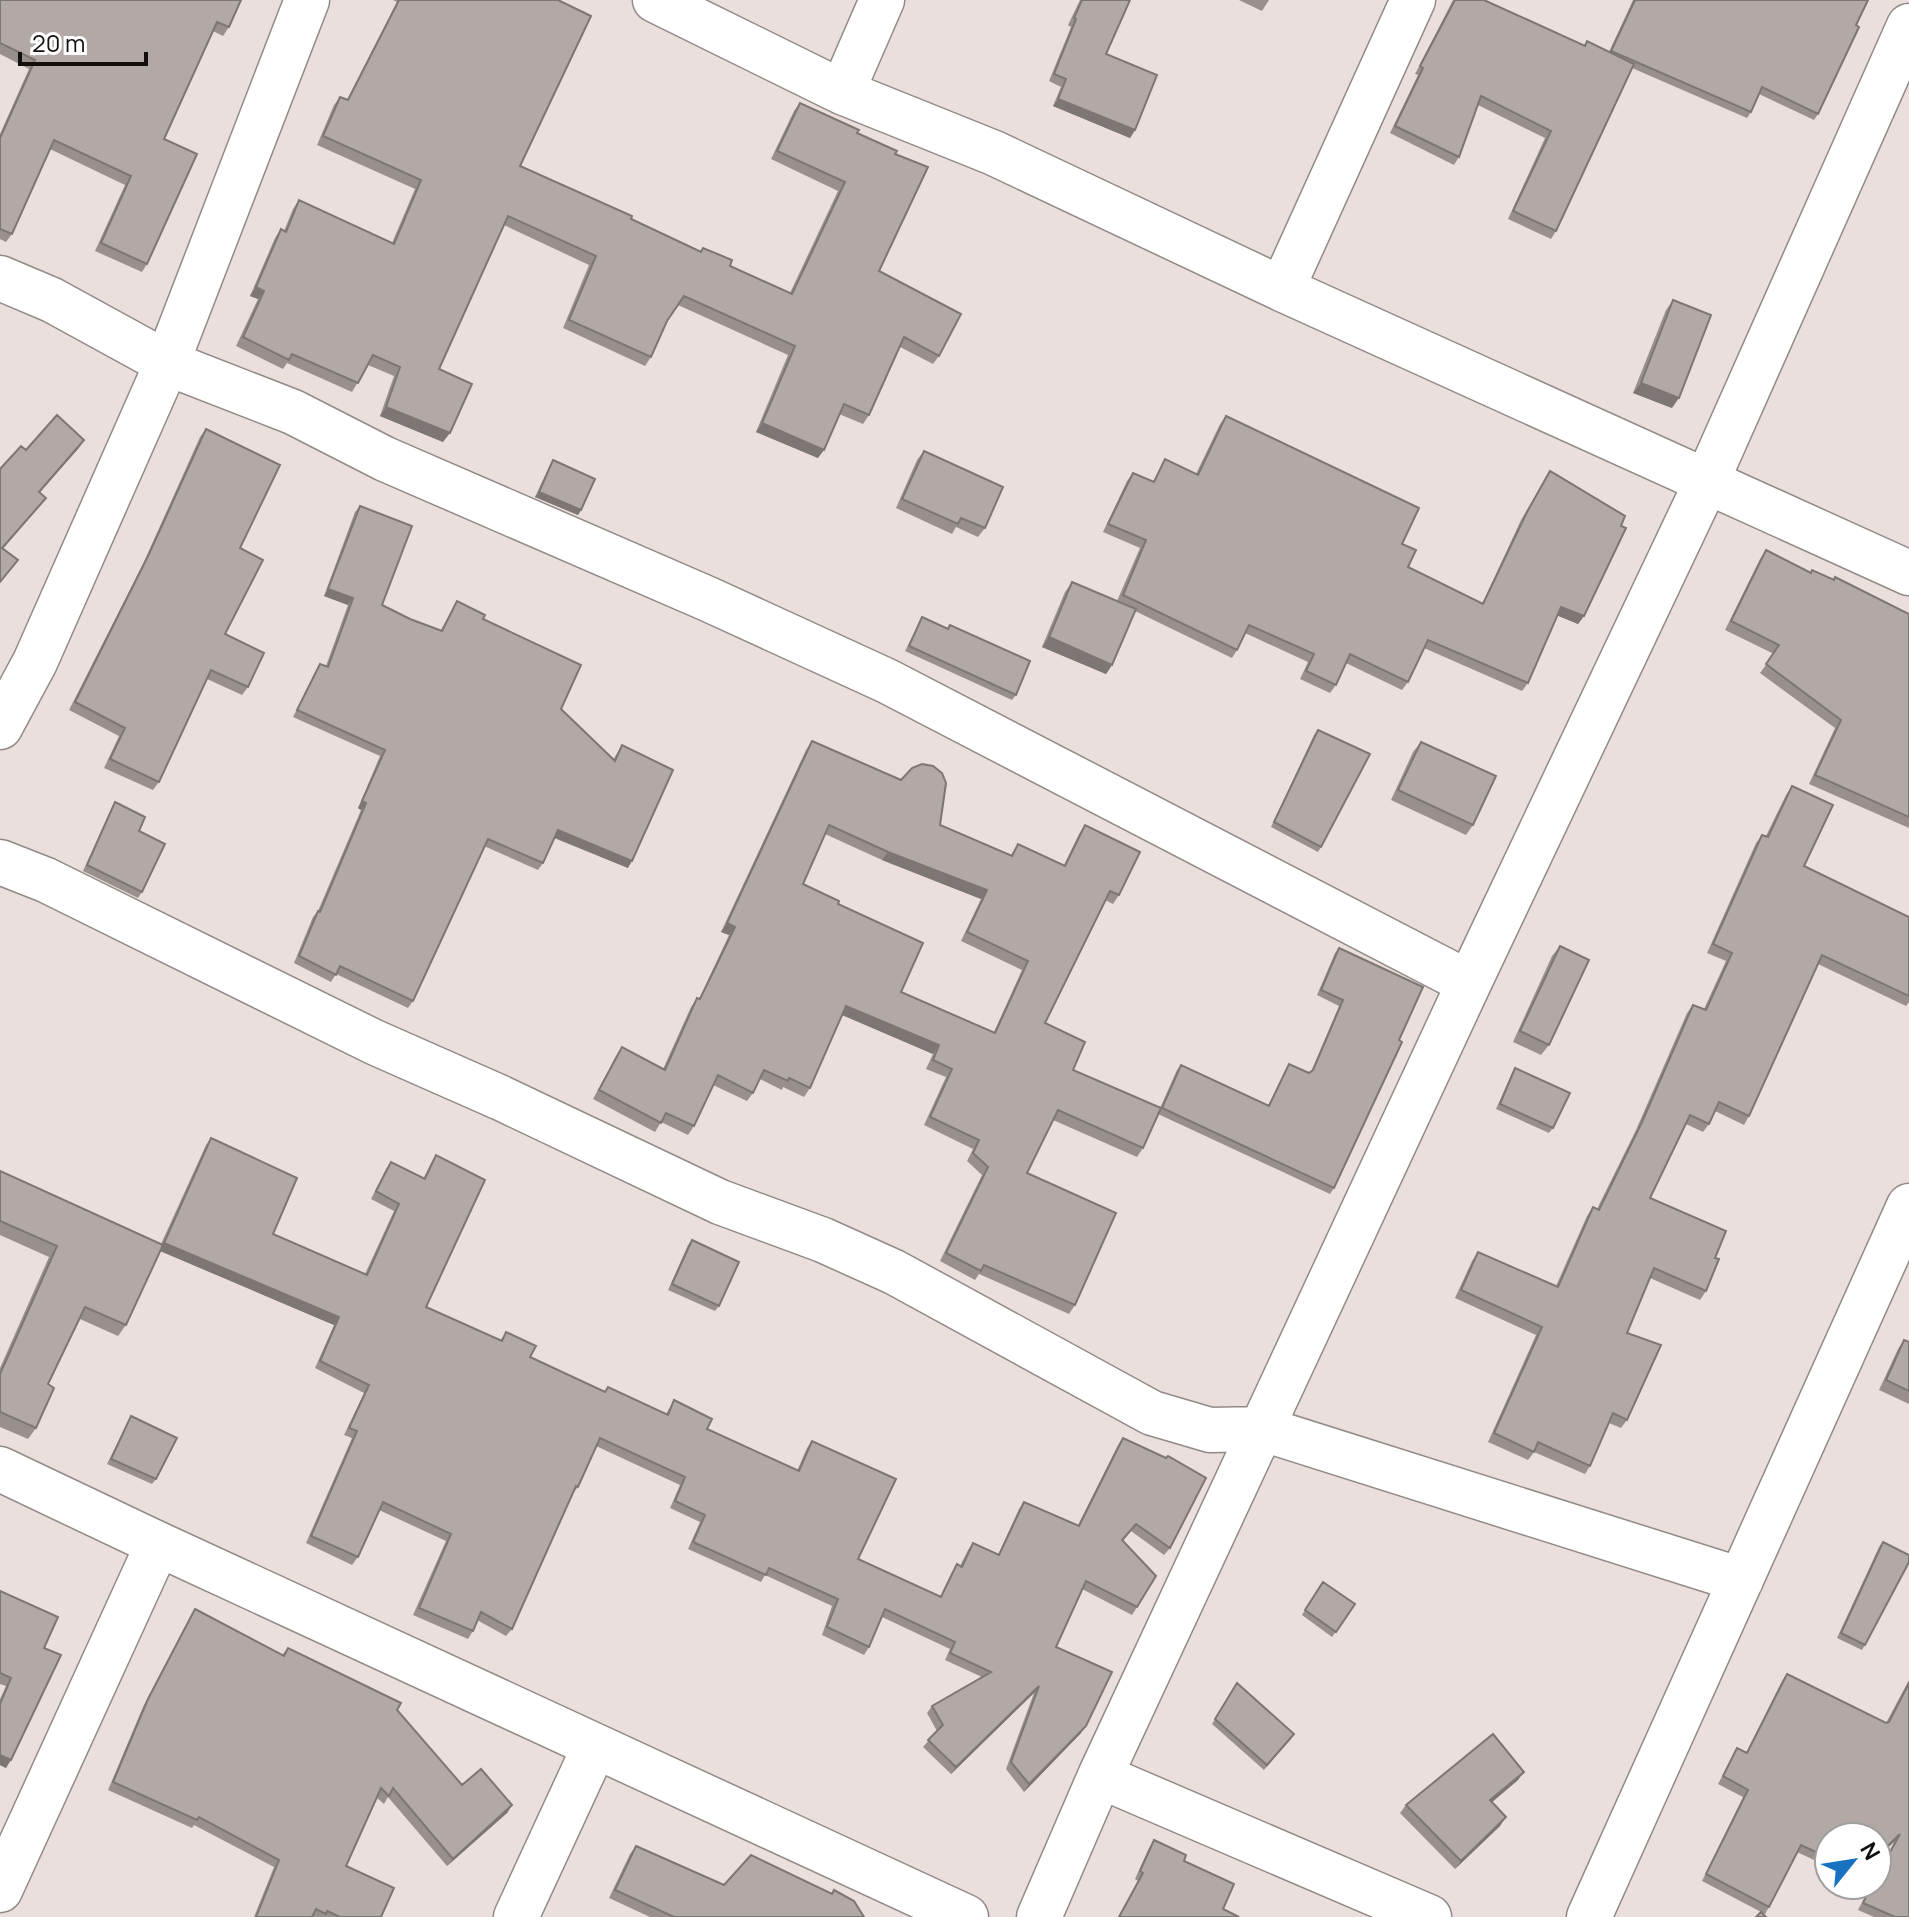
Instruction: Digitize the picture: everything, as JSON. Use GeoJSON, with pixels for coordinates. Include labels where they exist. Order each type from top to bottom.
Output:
{"type":"FeatureCollection","features":[{"type":"Feature","properties":{"kind":"street"},"geometry":{"type":"LineString","coordinates":[[0,727],[35,662],[167,363],[307,0]]}},
{"type":"Feature","properties":{"kind":"street"},"geometry":{"type":"LineString","coordinates":[[655,0],[842,92],[994,153],[1282,289],[1909,573]]}},
{"type":"Feature","properties":{"kind":"street"},"geometry":{"type":"LineString","coordinates":[[842,92],[882,0]]}},
{"type":"Feature","properties":{"kind":"street"},"geometry":{"type":"LineString","coordinates":[[1282,289],[1413,0]]}},
{"type":"Feature","properties":{"kind":"street"},"geometry":{"type":"LineString","coordinates":[[1039,1917],[1100,1776],[1469,983],[1706,483],[1906,39]]}},
{"type":"Feature","properties":{"kind":"street"},"geometry":{"type":"LineString","coordinates":[[0,278],[52,300],[167,363],[293,412],[385,459],[708,599],[887,681],[1469,983]]}},
{"type":"Feature","properties":{"kind":"street"},"geometry":{"type":"LineString","coordinates":[[0,862],[46,880],[374,1042],[501,1098],[720,1202],[823,1240],[894,1272],[1152,1413],[1210,1430],[1263,1429],[1741,1580]]}},
{"type":"Feature","properties":{"kind":"street"},"geometry":{"type":"LineString","coordinates":[[1589,1917],[1909,1206]]}},
{"type":"Feature","properties":{"kind":"street"},"geometry":{"type":"LineString","coordinates":[[0,1469],[966,1917]]}},
{"type":"Feature","properties":{"kind":"street"},"geometry":{"type":"LineString","coordinates":[[0,1890],[158,1544]]}},
{"type":"Feature","properties":{"kind":"street"},"geometry":{"type":"LineString","coordinates":[[516,1917],[595,1746]]}},
{"type":"Feature","properties":{"kind":"street"},"geometry":{"type":"LineString","coordinates":[[1100,1776],[1429,1917]]}},
{"type":"Feature","properties":{"kind":"building"},"geometry":{"type":"Polygon","coordinates":[[[0,0],[241,0],[229,27],[217,22],[164,139],[197,154],[147,264],[101,243],[131,176],[54,140],[12,234],[0,229],[0,138],[35,60],[0,43],[0,0]]]}},
{"type":"Feature","properties":{"kind":"building"},"geometry":{"type":"Polygon","coordinates":[[[399,0],[558,0],[591,16],[520,166],[632,216],[631,219],[701,252],[703,248],[732,260],[730,266],[792,294],[845,182],[777,151],[800,103],[859,130],[857,133],[897,151],[895,154],[928,167],[879,271],[961,314],[939,356],[904,337],[869,415],[844,404],[824,450],[762,423],[795,346],[684,296],[667,321],[651,357],[569,320],[596,256],[508,216],[439,369],[472,384],[450,433],[386,407],[400,367],[373,355],[358,383],[292,354],[289,360],[243,337],[264,291],[256,287],[281,229],[286,232],[299,200],[394,244],[421,180],[323,136],[340,97],[348,100],[399,0]]]}},
{"type":"Feature","properties":{"kind":"building"},"geometry":{"type":"Polygon","coordinates":[[[1082,0],[1130,0],[1106,54],[1157,75],[1135,130],[1058,99],[1066,79],[1054,74],[1082,0]]]}},
{"type":"Feature","properties":{"kind":"building"},"geometry":{"type":"Polygon","coordinates":[[[1455,0],[1484,0],[1585,46],[1587,41],[1634,64],[1556,231],[1513,211],[1551,131],[1481,96],[1459,157],[1395,126],[1423,68],[1420,66],[1455,0]]]}},
{"type":"Feature","properties":{"kind":"building"},"geometry":{"type":"Polygon","coordinates":[[[1635,0],[1868,0],[1856,25],[1859,27],[1818,114],[1762,87],[1751,112],[1611,51],[1635,0]]]}},
{"type":"Feature","properties":{"kind":"building"},"geometry":{"type":"Polygon","coordinates":[[[1673,300],[1711,315],[1679,398],[1641,383],[1673,300]]]}},
{"type":"Feature","properties":{"kind":"building"},"geometry":{"type":"Polygon","coordinates":[[[57,415],[84,440],[39,492],[46,498],[2,548],[18,560],[0,582],[0,469],[21,446],[26,450],[57,415]]]}},
{"type":"Feature","properties":{"kind":"building"},"geometry":{"type":"Polygon","coordinates":[[[1226,416],[1419,508],[1402,544],[1416,550],[1408,567],[1483,604],[1550,471],[1625,516],[1621,526],[1626,528],[1584,616],[1561,607],[1528,683],[1428,640],[1408,682],[1350,654],[1336,685],[1306,671],[1314,654],[1249,625],[1237,650],[1123,595],[1146,540],[1108,524],[1133,473],[1154,482],[1165,459],[1198,475],[1226,416]]]}},
{"type":"Feature","properties":{"kind":"building"},"geometry":{"type":"Polygon","coordinates":[[[206,429],[280,465],[240,548],[263,560],[225,634],[264,653],[248,687],[211,670],[159,782],[110,759],[125,728],[75,702],[148,556],[206,429]]]}},
{"type":"Feature","properties":{"kind":"building"},"geometry":{"type":"Polygon","coordinates":[[[924,451],[1003,487],[985,528],[961,518],[958,524],[902,499],[924,451]]]}},
{"type":"Feature","properties":{"kind":"building"},"geometry":{"type":"Polygon","coordinates":[[[553,460],[595,479],[581,510],[539,492],[553,460]]]}},
{"type":"Feature","properties":{"kind":"building"},"geometry":{"type":"Polygon","coordinates":[[[360,506],[412,526],[382,605],[442,631],[457,601],[485,615],[483,619],[581,665],[561,709],[615,761],[622,745],[673,770],[632,861],[558,830],[543,863],[488,839],[413,1001],[340,966],[336,975],[299,956],[366,803],[362,801],[385,750],[297,710],[320,664],[328,667],[353,598],[328,589],[360,506]]]}},
{"type":"Feature","properties":{"kind":"building"},"geometry":{"type":"Polygon","coordinates":[[[1766,550],[1811,573],[1812,570],[1834,580],[1835,577],[1909,614],[1909,817],[1815,775],[1841,720],[1766,664],[1779,645],[1731,621],[1766,550]]]}},
{"type":"Feature","properties":{"kind":"building"},"geometry":{"type":"Polygon","coordinates":[[[1072,582],[1136,609],[1112,665],[1049,637],[1072,582]]]}},
{"type":"Feature","properties":{"kind":"building"},"geometry":{"type":"Polygon","coordinates":[[[922,617],[948,629],[950,625],[1030,661],[1016,695],[909,646],[922,617]]]}},
{"type":"Feature","properties":{"kind":"building"},"geometry":{"type":"Polygon","coordinates":[[[1318,730],[1370,754],[1321,847],[1274,822],[1318,730]]]}},
{"type":"Feature","properties":{"kind":"building"},"geometry":{"type":"Polygon","coordinates":[[[812,741],[901,780],[912,768],[922,764],[933,766],[942,773],[946,783],[940,825],[1012,856],[1018,844],[1065,866],[1085,825],[1140,852],[1119,895],[1110,891],[1045,1023],[1085,1042],[1073,1070],[1161,1108],[1143,1148],[1058,1110],[1027,1173],[1116,1213],[1075,1305],[984,1265],[981,1271],[946,1253],[988,1167],[973,1153],[979,1140],[930,1117],[952,1069],[933,1060],[939,1045],[846,1006],[810,1088],[764,1070],[753,1093],[718,1075],[694,1126],[666,1113],[661,1123],[599,1090],[622,1047],[665,1070],[697,998],[700,999],[735,927],[727,923],[812,741]],[[829,825],[803,884],[839,901],[838,904],[923,943],[901,992],[995,1033],[1028,961],[967,932],[987,890],[888,852],[829,825]]]}},
{"type":"Feature","properties":{"kind":"building"},"geometry":{"type":"Polygon","coordinates":[[[1421,742],[1496,776],[1473,825],[1398,790],[1421,742]]]}},
{"type":"Feature","properties":{"kind":"building"},"geometry":{"type":"Polygon","coordinates":[[[1792,786],[1833,805],[1804,866],[1909,917],[1909,996],[1822,955],[1749,1116],[1719,1102],[1709,1124],[1690,1115],[1650,1198],[1726,1231],[1706,1291],[1654,1268],[1627,1333],[1661,1345],[1627,1420],[1613,1413],[1590,1466],[1538,1442],[1534,1452],[1494,1433],[1542,1327],[1461,1290],[1478,1252],[1558,1287],[1593,1207],[1599,1210],[1642,1122],[1693,1005],[1706,1010],[1732,953],[1713,944],[1762,835],[1768,837],[1792,786]]]}},
{"type":"Feature","properties":{"kind":"building"},"geometry":{"type":"Polygon","coordinates":[[[115,802],[145,817],[139,831],[165,844],[142,892],[87,865],[115,802]]]}},
{"type":"Feature","properties":{"kind":"building"},"geometry":{"type":"Polygon","coordinates":[[[1560,946],[1589,960],[1549,1045],[1520,1031],[1560,946]]]}},
{"type":"Feature","properties":{"kind":"building"},"geometry":{"type":"Polygon","coordinates":[[[1339,948],[1423,987],[1399,1040],[1402,1042],[1334,1188],[1162,1108],[1181,1065],[1269,1106],[1289,1064],[1309,1073],[1313,1070],[1343,1000],[1321,990],[1339,948]]]}},
{"type":"Feature","properties":{"kind":"building"},"geometry":{"type":"Polygon","coordinates":[[[1515,1068],[1570,1093],[1553,1128],[1500,1104],[1515,1068]]]}},
{"type":"Feature","properties":{"kind":"building"},"geometry":{"type":"Polygon","coordinates":[[[211,1138],[297,1178],[273,1234],[367,1275],[399,1204],[376,1191],[391,1162],[425,1179],[436,1155],[485,1180],[426,1307],[502,1341],[506,1332],[536,1346],[530,1357],[605,1392],[608,1387],[668,1415],[674,1400],[712,1419],[707,1429],[799,1471],[812,1441],[896,1479],[858,1559],[941,1597],[957,1564],[962,1567],[973,1543],[999,1555],[1024,1502],[1079,1526],[1123,1438],[1166,1458],[1168,1456],[1206,1478],[1170,1548],[1136,1524],[1122,1540],[1156,1576],[1137,1607],[1086,1581],[1056,1647],[1112,1672],[1086,1726],[1029,1784],[1011,1762],[1039,1686],[956,1767],[928,1740],[943,1725],[932,1706],[991,1672],[950,1653],[955,1642],[885,1609],[869,1647],[827,1627],[838,1599],[769,1568],[766,1575],[693,1542],[705,1515],[675,1501],[685,1477],[600,1438],[512,1629],[481,1612],[473,1631],[419,1608],[451,1534],[383,1502],[358,1557],[311,1536],[357,1431],[349,1428],[369,1385],[320,1361],[339,1317],[164,1243],[211,1138]]]}},
{"type":"Feature","properties":{"kind":"building"},"geometry":{"type":"Polygon","coordinates":[[[0,1171],[163,1245],[126,1325],[85,1307],[48,1384],[54,1388],[36,1428],[0,1412],[0,1374],[57,1246],[0,1221],[0,1171]]]}},
{"type":"Feature","properties":{"kind":"building"},"geometry":{"type":"Polygon","coordinates":[[[692,1240],[739,1262],[719,1306],[672,1284],[692,1240]]]}},
{"type":"Feature","properties":{"kind":"building"},"geometry":{"type":"Polygon","coordinates":[[[1904,1340],[1909,1342],[1909,1391],[1886,1380],[1904,1340]]]}},
{"type":"Feature","properties":{"kind":"building"},"geometry":{"type":"Polygon","coordinates":[[[131,1416],[177,1438],[156,1479],[111,1459],[131,1416]]]}},
{"type":"Feature","properties":{"kind":"building"},"geometry":{"type":"Polygon","coordinates":[[[1883,1542],[1909,1555],[1909,1562],[1865,1645],[1841,1633],[1883,1542]]]}},
{"type":"Feature","properties":{"kind":"building"},"geometry":{"type":"Polygon","coordinates":[[[1323,1582],[1355,1604],[1336,1632],[1305,1610],[1323,1582]]]}},
{"type":"Feature","properties":{"kind":"building"},"geometry":{"type":"Polygon","coordinates":[[[0,1591],[58,1617],[44,1648],[61,1655],[11,1760],[0,1755],[0,1704],[11,1678],[0,1673],[0,1591]]]}},
{"type":"Feature","properties":{"kind":"building"},"geometry":{"type":"Polygon","coordinates":[[[195,1609],[284,1656],[288,1648],[401,1703],[397,1710],[462,1785],[481,1769],[512,1805],[453,1859],[393,1788],[389,1796],[381,1788],[346,1866],[394,1888],[381,1917],[340,1917],[316,1909],[312,1917],[256,1917],[279,1860],[199,1817],[197,1820],[113,1782],[148,1699],[195,1609]]]}},
{"type":"Feature","properties":{"kind":"building"},"geometry":{"type":"Polygon","coordinates":[[[1787,1674],[1886,1723],[1909,1683],[1909,1917],[1895,1917],[1863,1903],[1893,1901],[1893,1847],[1900,1834],[1893,1841],[1893,1821],[1813,1821],[1813,1851],[1801,1845],[1769,1907],[1706,1874],[1748,1790],[1723,1776],[1737,1748],[1747,1753],[1787,1674]]]}},
{"type":"Feature","properties":{"kind":"building"},"geometry":{"type":"Polygon","coordinates":[[[1237,1683],[1294,1734],[1267,1765],[1215,1719],[1237,1683]]]}},
{"type":"Feature","properties":{"kind":"building"},"geometry":{"type":"Polygon","coordinates":[[[1493,1734],[1524,1772],[1490,1800],[1506,1817],[1461,1861],[1406,1805],[1493,1734]]]}},
{"type":"Feature","properties":{"kind":"building"},"geometry":{"type":"Polygon","coordinates":[[[1154,1840],[1186,1855],[1184,1861],[1234,1884],[1223,1909],[1239,1917],[1119,1917],[1143,1873],[1140,1871],[1154,1840]]]}},
{"type":"Feature","properties":{"kind":"building"},"geometry":{"type":"Polygon","coordinates":[[[636,1846],[724,1885],[751,1855],[832,1894],[834,1890],[854,1901],[864,1917],[674,1917],[615,1890],[636,1846]]]}}]}
